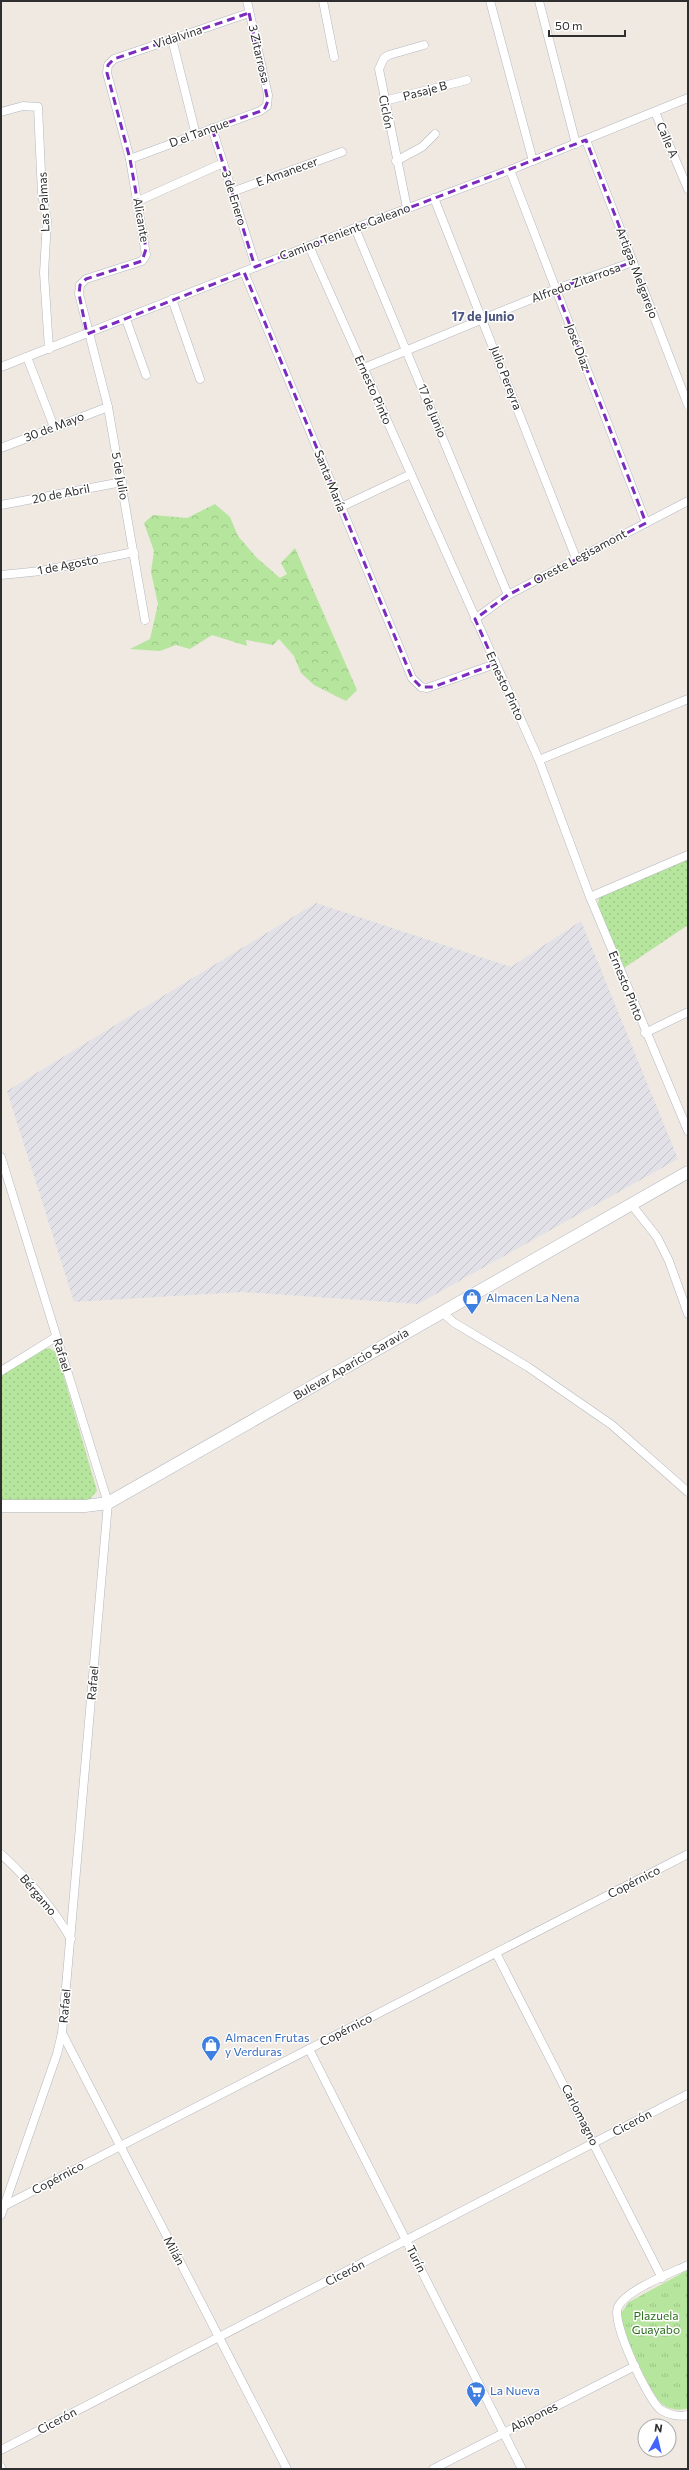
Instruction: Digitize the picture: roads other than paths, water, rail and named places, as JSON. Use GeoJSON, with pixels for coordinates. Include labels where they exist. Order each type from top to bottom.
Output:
{"type":"FeatureCollection","features":[{"type":"Feature","properties":{"kind":"street","name":"3 Zitarrosa"},"geometry":{"type":"LineString","coordinates":[[247,1],[268,95],[267,106]]}},
{"type":"Feature","properties":{"kind":"street"},"geometry":{"type":"LineString","coordinates":[[323,1],[334,57]]}},
{"type":"Feature","properties":{"kind":"street"},"geometry":{"type":"LineString","coordinates":[[490,1],[533,161]]}},
{"type":"Feature","properties":{"kind":"street"},"geometry":{"type":"LineString","coordinates":[[539,1],[576,144]]}},
{"type":"Feature","properties":{"kind":"street","name":"Vidalvina"},"geometry":{"type":"LineString","coordinates":[[108,65],[114,59],[249,13]]}},
{"type":"Feature","properties":{"kind":"street"},"geometry":{"type":"LineString","coordinates":[[172,39],[196,135]]}},
{"type":"Feature","properties":{"kind":"street","name":"Ciclón"},"geometry":{"type":"LineString","coordinates":[[407,208],[396,161],[379,69],[384,58],[424,45]]}},
{"type":"Feature","properties":{"kind":"street","name":"Alicante"},"geometry":{"type":"LineString","coordinates":[[87,334],[79,294],[80,285],[86,279],[142,261],[146,255],[130,159],[107,73],[108,65]]}},
{"type":"Feature","properties":{"kind":"street","name":"Pasaje B"},"geometry":{"type":"LineString","coordinates":[[384,101],[466,80]]}},
{"type":"Feature","properties":{"kind":"street","name":"Camino Teniente Galeano"},"geometry":{"type":"LineString","coordinates":[[1,367],[355,228],[533,161],[688,98]]}},
{"type":"Feature","properties":{"kind":"street","name":"Las Palmas"},"geometry":{"type":"LineString","coordinates":[[1,112],[22,106],[38,107],[42,194],[47,220],[44,273],[49,349]]}},
{"type":"Feature","properties":{"kind":"street","name":"D el Tanque"},"geometry":{"type":"LineString","coordinates":[[130,159],[260,111],[267,106]]}},
{"type":"Feature","properties":{"kind":"street","name":"Calle A"},"geometry":{"type":"LineString","coordinates":[[655,112],[685,173],[688,189]]}},
{"type":"Feature","properties":{"kind":"street","name":"3 de Enero"},"geometry":{"type":"LineString","coordinates":[[212,128],[256,267]]}},
{"type":"Feature","properties":{"kind":"street"},"geometry":{"type":"LineString","coordinates":[[396,161],[422,147],[435,134]]}},
{"type":"Feature","properties":{"kind":"street","name":"Artigas Melgarejo"},"geometry":{"type":"LineString","coordinates":[[586,140],[688,405]]}},
{"type":"Feature","properties":{"kind":"street","name":"E Amanecer"},"geometry":{"type":"LineString","coordinates":[[232,192],[342,152]]}},
{"type":"Feature","properties":{"kind":"street"},"geometry":{"type":"LineString","coordinates":[[138,201],[223,163]]}},
{"type":"Feature","properties":{"kind":"street","name":"José Díaz"},"geometry":{"type":"LineString","coordinates":[[510,170],[646,523]]}},
{"type":"Feature","properties":{"kind":"street","name":"Julio Pereyra"},"geometry":{"type":"LineString","coordinates":[[434,198],[483,318],[576,558]]}},
{"type":"Feature","properties":{"kind":"street","name":"17 de Junio"},"geometry":{"type":"LineString","coordinates":[[355,228],[508,595]]}},
{"type":"Feature","properties":{"kind":"street","name":"Ernesto Pinto"},"geometry":{"type":"LineString","coordinates":[[309,246],[495,664],[540,760],[590,897],[688,1131]]}},
{"type":"Feature","properties":{"kind":"street","name":"Alfredo Zitarrosa"},"geometry":{"type":"LineString","coordinates":[[364,368],[556,289],[633,262]]}},
{"type":"Feature","properties":{"kind":"street","name":"Santa María"},"geometry":{"type":"LineString","coordinates":[[244,272],[412,678],[421,687],[434,687],[495,664]]}},
{"type":"Feature","properties":{"kind":"street"},"geometry":{"type":"LineString","coordinates":[[172,299],[200,379]]}},
{"type":"Feature","properties":{"kind":"street"},"geometry":{"type":"LineString","coordinates":[[126,319],[146,375]]}},
{"type":"Feature","properties":{"kind":"street","name":"5 de Julio"},"geometry":{"type":"LineString","coordinates":[[87,334],[108,407],[146,620]]}},
{"type":"Feature","properties":{"kind":"street"},"geometry":{"type":"LineString","coordinates":[[27,357],[54,427]]}},
{"type":"Feature","properties":{"kind":"street","name":"30 de Mayo"},"geometry":{"type":"LineString","coordinates":[[1,448],[108,407]]}},
{"type":"Feature","properties":{"kind":"street"},"geometry":{"type":"LineString","coordinates":[[341,507],[411,474]]}},
{"type":"Feature","properties":{"kind":"street","name":"20 de Abril"},"geometry":{"type":"LineString","coordinates":[[1,505],[122,482]]}},
{"type":"Feature","properties":{"kind":"street","name":"Oreste Legisamont"},"geometry":{"type":"LineString","coordinates":[[475,619],[508,595],[576,558],[688,501]]}},
{"type":"Feature","properties":{"kind":"street","name":"1 de Agosto"},"geometry":{"type":"LineString","coordinates":[[1,575],[41,571],[134,552]]}},
{"type":"Feature","properties":{"kind":"street"},"geometry":{"type":"LineString","coordinates":[[540,760],[688,699]]}},
{"type":"Feature","properties":{"kind":"street"},"geometry":{"type":"LineString","coordinates":[[590,897],[688,855]]}},
{"type":"Feature","properties":{"kind":"street"},"geometry":{"type":"LineString","coordinates":[[646,1033],[688,1012]]}},
{"type":"Feature","properties":{"kind":"street","name":"Rafael"},"geometry":{"type":"LineString","coordinates":[[1,1157],[108,1502],[62,2033],[58,2054],[1,2215]]}},
{"type":"Feature","properties":{"kind":"street","name":"Bulevar Aparicio Saravia"},"geometry":{"type":"LineString","coordinates":[[1,1506],[85,1506],[108,1502],[688,1172]]}},
{"type":"Feature","properties":{"kind":"street"},"geometry":{"type":"LineString","coordinates":[[631,1204],[657,1237],[669,1261],[688,1314]]}},
{"type":"Feature","properties":{"kind":"street"},"geometry":{"type":"LineString","coordinates":[[442,1312],[452,1322],[528,1367],[612,1425],[688,1492]]}},
{"type":"Feature","properties":{"kind":"street"},"geometry":{"type":"LineString","coordinates":[[1,1371],[56,1337]]}},
{"type":"Feature","properties":{"kind":"street","name":"Bérgamo"},"geometry":{"type":"LineString","coordinates":[[1,1854],[16,1868],[55,1915],[71,1939]]}},
{"type":"Feature","properties":{"kind":"street","name":"Copérnico"},"geometry":{"type":"LineString","coordinates":[[3,2207],[121,2144],[687,1856]]}},
{"type":"Feature","properties":{"kind":"street","name":"Carlomagno"},"geometry":{"type":"LineString","coordinates":[[496,1953],[595,2143],[662,2278]]}},
{"type":"Feature","properties":{"kind":"street","name":"Milán"},"geometry":{"type":"LineString","coordinates":[[62,2033],[121,2144],[287,2469]]}},
{"type":"Feature","properties":{"kind":"street","name":"Turín"},"geometry":{"type":"LineString","coordinates":[[309,2049],[522,2469]]}},
{"type":"Feature","properties":{"kind":"street","name":"Cicerón"},"geometry":{"type":"LineString","coordinates":[[1,2450],[407,2241],[688,2094]]}},
{"type":"Feature","properties":{"kind":"street"},"geometry":{"type":"LineString","coordinates":[[688,2265],[626,2296],[618,2309],[618,2326],[635,2366],[653,2400],[660,2409],[670,2414],[688,2415]]}},
{"type":"Feature","properties":{"kind":"street","name":"Abipones"},"geometry":{"type":"LineString","coordinates":[[432,2469],[635,2366]]}},
{"type":"Feature","properties":{"kind":"place","name":"Almacen La Nena"},"geometry":{"type":"Point","coordinates":[472,1315]}},
{"type":"Feature","properties":{"kind":"place","name":"Almacen Frutas y Verduras"},"geometry":{"type":"Point","coordinates":[211,2062]}},
{"type":"Feature","properties":{"kind":"place","name":"La Nueva"},"geometry":{"type":"Point","coordinates":[476,2408]}},
{"type":"Feature","properties":{"kind":"district","name":"17 de Junio"},"geometry":{"type":"Point","coordinates":[483,316]}},
{"type":"Feature","properties":{"kind":"park label","name":"Plazuela Guayabo"},"geometry":{"type":"Point","coordinates":[656,2323]}}]}
